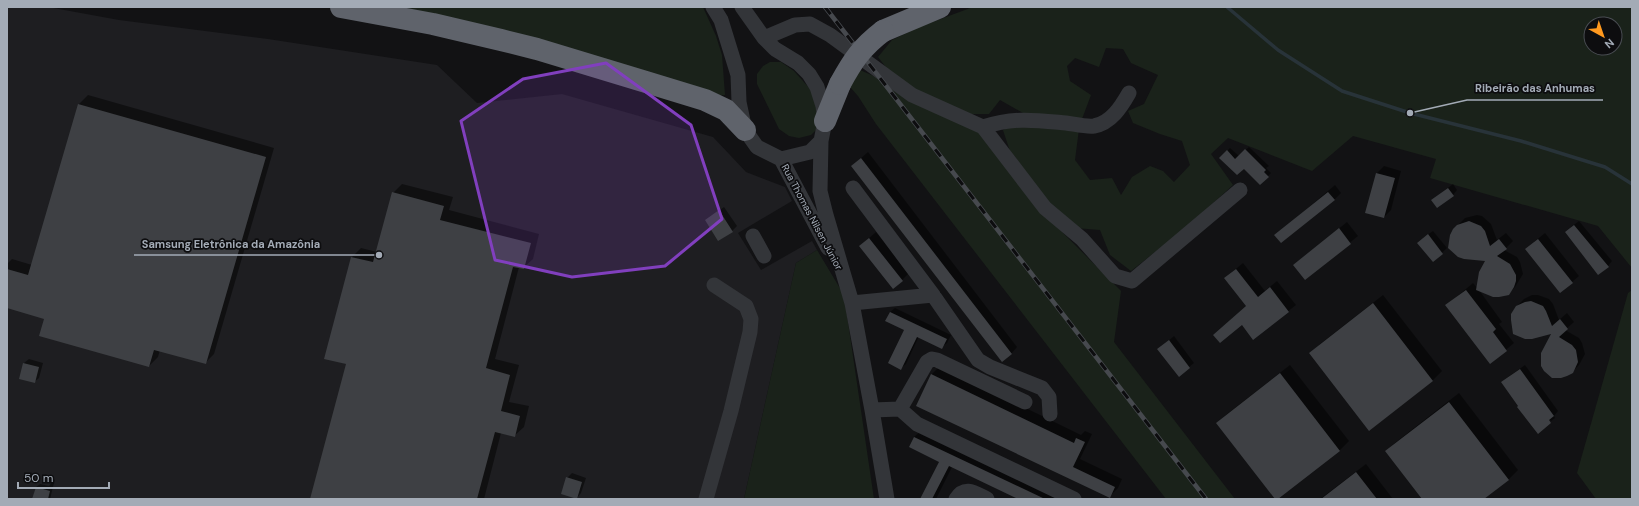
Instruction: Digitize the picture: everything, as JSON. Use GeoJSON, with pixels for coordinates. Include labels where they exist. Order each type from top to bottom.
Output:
{"type":"FeatureCollection","features":[{"type":"Feature","properties":{"kind":"highway"},"geometry":{"type":"LineString","coordinates":[[342,7],[434,24],[508,42],[705,100],[726,110],[745,130]]}},
{"type":"Feature","properties":{"kind":"highway"},"geometry":{"type":"LineString","coordinates":[[823,131],[840,84],[856,57],[867,44],[883,31],[910,18],[940,7]]}},
{"type":"Feature","properties":{"kind":"street","name":"Rua Thomas Nilsen Júnior"},"geometry":{"type":"LineString","coordinates":[[713,7],[721,20],[738,75],[740,102],[745,130],[757,147],[781,160],[822,220],[846,281],[852,303],[887,499]]}},
{"type":"Feature","properties":{"kind":"street","name":"Rua Thomas Nilsen Júnior"},"geometry":{"type":"LineString","coordinates":[[742,7],[764,38],[775,49],[798,63],[809,74],[817,87],[823,106],[820,191],[822,220]]}},
{"type":"Feature","properties":{"kind":"street"},"geometry":{"type":"LineString","coordinates":[[764,38],[795,25],[810,24],[830,35],[912,95],[984,127],[1045,208],[1082,239],[1114,276],[1132,281],[1240,190]]}},
{"type":"Feature","properties":{"kind":"street"},"geometry":{"type":"LineString","coordinates":[[984,127],[1013,120],[1032,120],[1094,126],[1107,120],[1119,111],[1129,93]]}},
{"type":"Feature","properties":{"kind":"street"},"geometry":{"type":"LineString","coordinates":[[781,160],[810,152],[823,131]]}},
{"type":"Feature","properties":{"kind":"street"},"geometry":{"type":"LineString","coordinates":[[853,188],[933,295],[978,360],[983,364],[1042,388],[1050,397],[1050,414]]}},
{"type":"Feature","properties":{"kind":"street"},"geometry":{"type":"LineString","coordinates":[[753,236],[764,256]]}},
{"type":"Feature","properties":{"kind":"street"},"geometry":{"type":"LineString","coordinates":[[706,499],[731,411],[750,332],[751,319],[746,306],[714,285]]}},
{"type":"Feature","properties":{"kind":"street"},"geometry":{"type":"LineString","coordinates":[[852,303],[933,295]]}},
{"type":"Feature","properties":{"kind":"street"},"geometry":{"type":"LineString","coordinates":[[900,410],[927,362],[932,360],[937,360],[1025,402]]}},
{"type":"Feature","properties":{"kind":"street"},"geometry":{"type":"LineString","coordinates":[[872,410],[900,410],[917,424],[1074,499]]}},
{"type":"Feature","properties":{"kind":"street"},"geometry":{"type":"LineString","coordinates":[[956,499],[959,494],[964,491],[970,491],[987,499]]}},
{"type":"Feature","properties":{"kind":"highlighted area"},"geometry":{"type":"Polygon","coordinates":[[[606,63],[691,125],[722,219],[665,266],[572,277],[495,260],[461,121],[523,79],[606,63]]]}},
{"type":"Feature","properties":{"kind":"shaded area"},"geometry":{"type":"Polygon","coordinates":[[[7,7],[48,7],[119,20],[268,39],[437,65],[477,103],[562,94],[713,137],[746,172],[785,187],[792,201],[738,233],[761,270],[812,241],[817,250],[796,263],[744,499],[7,499],[7,7]]]}},
{"type":"Feature","properties":{"kind":"shaded area"},"geometry":{"type":"Polygon","coordinates":[[[373,7],[703,7],[716,36],[722,55],[725,95],[711,96],[373,7]]]}},
{"type":"Feature","properties":{"kind":"shaded area"},"geometry":{"type":"Polygon","coordinates":[[[973,7],[1632,7],[1632,268],[1598,226],[1430,178],[1436,159],[1353,136],[1312,171],[1228,138],[1211,154],[1233,185],[1187,227],[1131,271],[1110,255],[1100,230],[1075,228],[1042,204],[1010,151],[1003,130],[1029,120],[1079,129],[1075,160],[1090,180],[1112,178],[1121,195],[1132,177],[1150,166],[1163,171],[1174,182],[1190,165],[1182,141],[1133,123],[1128,111],[1144,104],[1158,75],[1131,63],[1123,49],[1106,48],[1099,67],[1075,58],[1067,66],[1070,81],[1091,95],[1082,119],[1023,113],[1000,100],[989,114],[971,114],[931,98],[895,79],[878,57],[892,40],[919,27],[973,7]]]}},
{"type":"Feature","properties":{"kind":"shaded area"},"geometry":{"type":"Polygon","coordinates":[[[770,62],[781,62],[794,71],[811,90],[818,104],[819,127],[811,135],[799,138],[789,136],[779,129],[757,84],[757,74],[763,66],[770,62]]]}},
{"type":"Feature","properties":{"kind":"shaded area"},"geometry":{"type":"Polygon","coordinates":[[[860,70],[885,81],[979,130],[1039,209],[1121,291],[1114,342],[1235,499],[1166,499],[876,124],[858,96],[850,87],[860,70]]]}},
{"type":"Feature","properties":{"kind":"shaded area"},"geometry":{"type":"Polygon","coordinates":[[[817,250],[844,295],[874,499],[744,499],[796,263],[817,250]]]}},
{"type":"Feature","properties":{"kind":"shaded area"},"geometry":{"type":"Polygon","coordinates":[[[1632,290],[1632,499],[1596,499],[1577,473],[1628,293],[1632,290]]]}},
{"type":"Feature","properties":{"kind":"building"},"geometry":{"type":"Polygon","coordinates":[[[78,104],[266,157],[206,364],[154,350],[149,367],[39,336],[44,319],[7,308],[7,269],[28,275],[78,104]]]}},
{"type":"Feature","properties":{"kind":"building"},"geometry":{"type":"Polygon","coordinates":[[[1245,149],[1266,170],[1264,172],[1269,177],[1260,185],[1244,169],[1237,175],[1219,158],[1227,150],[1235,159],[1245,149]]]}},
{"type":"Feature","properties":{"kind":"building"},"geometry":{"type":"Polygon","coordinates":[[[861,158],[1012,354],[1002,362],[851,166],[861,158]]]}},
{"type":"Feature","properties":{"kind":"building"},"geometry":{"type":"Polygon","coordinates":[[[1376,173],[1395,178],[1384,218],[1365,213],[1376,173]]]}},
{"type":"Feature","properties":{"kind":"building"},"geometry":{"type":"Polygon","coordinates":[[[1448,188],[1454,196],[1437,208],[1431,200],[1448,188]]]}},
{"type":"Feature","properties":{"kind":"building"},"geometry":{"type":"Polygon","coordinates":[[[392,192],[444,206],[440,220],[531,243],[524,269],[513,267],[486,368],[510,375],[501,411],[520,416],[515,437],[495,432],[477,499],[310,499],[346,364],[324,359],[351,257],[373,262],[392,192]]]}},
{"type":"Feature","properties":{"kind":"building"},"geometry":{"type":"Polygon","coordinates":[[[1328,192],[1335,200],[1281,243],[1274,235],[1328,192]]]}},
{"type":"Feature","properties":{"kind":"building"},"geometry":{"type":"Polygon","coordinates":[[[719,210],[733,232],[718,241],[705,220],[719,210]]]}},
{"type":"Feature","properties":{"kind":"building"},"geometry":{"type":"Polygon","coordinates":[[[1469,221],[1481,226],[1485,231],[1490,246],[1499,239],[1507,249],[1497,256],[1510,264],[1516,275],[1514,287],[1509,295],[1493,297],[1476,290],[1479,272],[1485,261],[1458,257],[1448,248],[1450,235],[1453,229],[1457,225],[1469,221]]]}},
{"type":"Feature","properties":{"kind":"building"},"geometry":{"type":"Polygon","coordinates":[[[1574,225],[1609,267],[1598,275],[1565,232],[1574,225]]]}},
{"type":"Feature","properties":{"kind":"building"},"geometry":{"type":"Polygon","coordinates":[[[1339,228],[1351,244],[1305,280],[1293,265],[1339,228]]]}},
{"type":"Feature","properties":{"kind":"building"},"geometry":{"type":"Polygon","coordinates":[[[1428,234],[1443,254],[1433,262],[1417,243],[1428,234]]]}},
{"type":"Feature","properties":{"kind":"building"},"geometry":{"type":"Polygon","coordinates":[[[869,238],[903,281],[893,289],[859,246],[869,238]]]}},
{"type":"Feature","properties":{"kind":"building"},"geometry":{"type":"Polygon","coordinates":[[[1538,239],[1573,283],[1560,293],[1525,249],[1538,239]]]}},
{"type":"Feature","properties":{"kind":"building"},"geometry":{"type":"Polygon","coordinates":[[[1236,269],[1258,297],[1270,287],[1289,312],[1253,340],[1242,325],[1220,343],[1213,335],[1246,306],[1224,278],[1236,269]]]}},
{"type":"Feature","properties":{"kind":"building"},"geometry":{"type":"Polygon","coordinates":[[[1466,290],[1496,329],[1493,332],[1507,351],[1490,364],[1445,305],[1466,290]]]}},
{"type":"Feature","properties":{"kind":"building"},"geometry":{"type":"Polygon","coordinates":[[[1531,301],[1543,306],[1552,326],[1560,319],[1568,329],[1559,337],[1572,345],[1576,350],[1578,362],[1573,373],[1561,378],[1552,378],[1541,366],[1541,353],[1551,334],[1532,339],[1525,339],[1513,334],[1511,314],[1516,306],[1531,301]]]}},
{"type":"Feature","properties":{"kind":"building"},"geometry":{"type":"Polygon","coordinates":[[[1373,303],[1433,381],[1369,431],[1309,353],[1373,303]]]}},
{"type":"Feature","properties":{"kind":"building"},"geometry":{"type":"Polygon","coordinates":[[[890,312],[947,339],[942,349],[917,337],[901,370],[888,363],[904,330],[885,321],[890,312]]]}},
{"type":"Feature","properties":{"kind":"building"},"geometry":{"type":"Polygon","coordinates":[[[1169,340],[1190,368],[1179,377],[1157,349],[1169,340]]]}},
{"type":"Feature","properties":{"kind":"building"},"geometry":{"type":"Polygon","coordinates":[[[23,363],[39,367],[35,383],[19,379],[23,363]]]}},
{"type":"Feature","properties":{"kind":"building"},"geometry":{"type":"Polygon","coordinates":[[[1520,369],[1554,416],[1549,420],[1551,423],[1538,434],[1517,407],[1518,406],[1501,382],[1520,369]]]}},
{"type":"Feature","properties":{"kind":"building"},"geometry":{"type":"Polygon","coordinates":[[[1280,373],[1340,451],[1278,499],[1275,499],[1216,423],[1280,373]]]}},
{"type":"Feature","properties":{"kind":"building"},"geometry":{"type":"Polygon","coordinates":[[[931,374],[1074,443],[1076,438],[1085,442],[1073,467],[1115,487],[1110,498],[916,406],[931,374]]]}},
{"type":"Feature","properties":{"kind":"building"},"geometry":{"type":"Polygon","coordinates":[[[1449,402],[1509,480],[1484,499],[1422,499],[1385,451],[1449,402]]]}},
{"type":"Feature","properties":{"kind":"building"},"geometry":{"type":"Polygon","coordinates":[[[914,437],[1045,499],[1018,499],[949,466],[932,499],[920,499],[939,462],[909,447],[914,437]]]}},
{"type":"Feature","properties":{"kind":"building"},"geometry":{"type":"Polygon","coordinates":[[[1356,472],[1377,499],[1321,499],[1356,472]]]}},
{"type":"Feature","properties":{"kind":"building"},"geometry":{"type":"Polygon","coordinates":[[[566,477],[582,482],[577,499],[561,494],[566,477]]]}},
{"type":"Feature","properties":{"kind":"building"},"geometry":{"type":"Polygon","coordinates":[[[36,487],[50,491],[48,499],[32,499],[36,487]]]}},
{"type":"Feature","properties":{"kind":"waterway"},"geometry":{"type":"LineString","coordinates":[[1227,7],[1278,50],[1342,91],[1410,113],[1521,141],[1605,167],[1632,184]]}},
{"type":"Feature","properties":{"kind":"railway"},"geometry":{"type":"LineString","coordinates":[[825,7],[1206,499]]}},
{"type":"Feature","properties":{"kind":"place","name":"Ribeirão das Anhumas"},"geometry":{"type":"Point","coordinates":[1410,113]}},
{"type":"Feature","properties":{"kind":"place","name":"Samsung Eletrônica da Amazônia"},"geometry":{"type":"Point","coordinates":[379,255]}}]}
